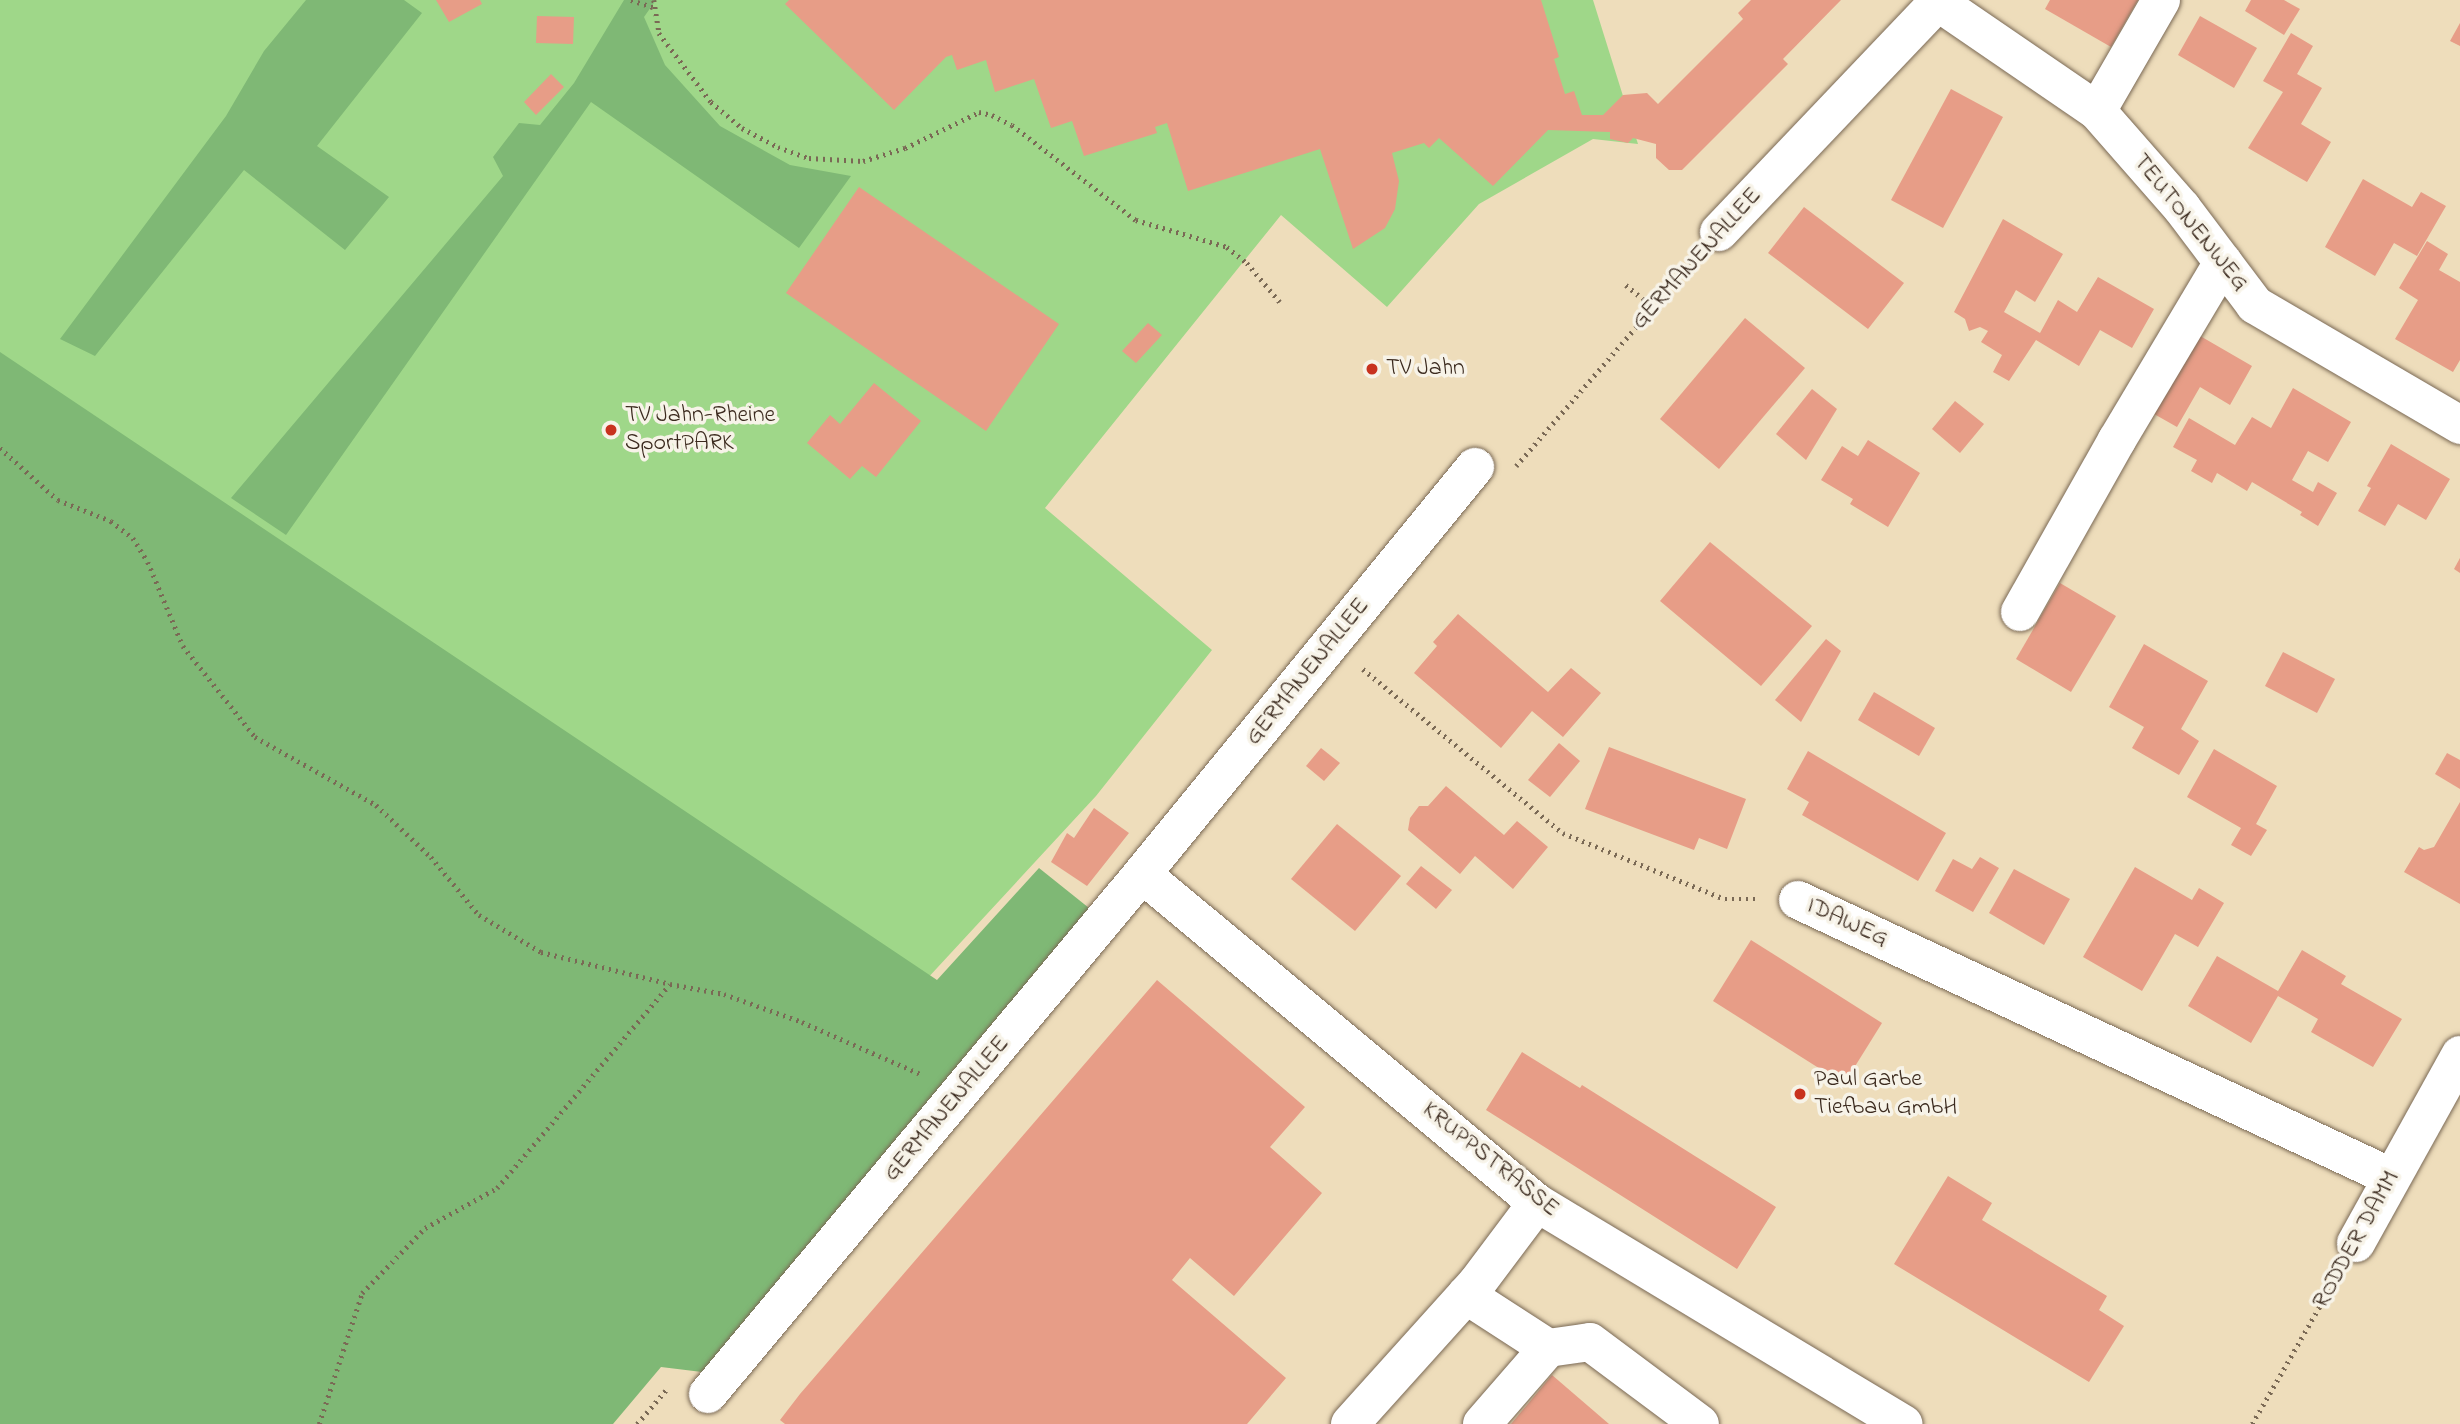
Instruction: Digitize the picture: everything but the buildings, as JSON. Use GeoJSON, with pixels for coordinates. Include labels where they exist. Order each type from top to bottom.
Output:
{"type":"FeatureCollection","features":[{"type":"Feature","properties":{"kind":"street"},"geometry":{"type":"LineString","coordinates":[[2097,111],[2161,0]]}},
{"type":"Feature","properties":{"kind":"street","name":"TEUTONENWEG"},"geometry":{"type":"LineString","coordinates":[[1936,1],[2097,111],[2182,208],[2255,305],[2460,425]]}},
{"type":"Feature","properties":{"kind":"street","name":"GERMANENALLEE"},"geometry":{"type":"LineString","coordinates":[[1719,232],[1936,1]]}},
{"type":"Feature","properties":{"kind":"street"},"geometry":{"type":"LineString","coordinates":[[2020,612],[2117,440],[2223,262]]}},
{"type":"Feature","properties":{"kind":"street","name":"GERMANENALLEE"},"geometry":{"type":"LineString","coordinates":[[708,1394],[1334,643],[1475,467]]}},
{"type":"Feature","properties":{"kind":"street","name":"KRUPPSTRASSE"},"geometry":{"type":"LineString","coordinates":[[1142,874],[1537,1203],[1904,1424]]}},
{"type":"Feature","properties":{"kind":"street","name":"IDAWEG"},"geometry":{"type":"LineString","coordinates":[[1798,900],[2391,1177]]}},
{"type":"Feature","properties":{"kind":"street","name":"RODDER DAMM"},"geometry":{"type":"LineString","coordinates":[[2356,1243],[2460,1055]]}},
{"type":"Feature","properties":{"kind":"street"},"geometry":{"type":"LineString","coordinates":[[1350,1424],[1466,1295],[1537,1203]]}},
{"type":"Feature","properties":{"kind":"street"},"geometry":{"type":"LineString","coordinates":[[1466,1295],[1548,1348]]}},
{"type":"Feature","properties":{"kind":"street"},"geometry":{"type":"LineString","coordinates":[[1482,1424],[1548,1348],[1590,1342],[1700,1424]]}},
{"type":"Feature","properties":{"kind":"path"},"geometry":{"type":"LineString","coordinates":[[631,0],[653,7]]}},
{"type":"Feature","properties":{"kind":"path"},"geometry":{"type":"LineString","coordinates":[[654,0],[659,33],[711,102],[742,128],[778,147],[809,158],[863,161],[905,148],[979,112],[992,115],[1012,125],[1136,220],[1227,247],[1247,263],[1280,302]]}},
{"type":"Feature","properties":{"kind":"path","name":"GERMANENALLEE"},"geometry":{"type":"LineString","coordinates":[[1475,467],[1506,478],[1719,232]]}},
{"type":"Feature","properties":{"kind":"path"},"geometry":{"type":"LineString","coordinates":[[1626,285],[1653,307]]}},
{"type":"Feature","properties":{"kind":"path"},"geometry":{"type":"LineString","coordinates":[[0,448],[58,500],[111,521],[133,538],[148,562],[183,646],[255,737],[376,805],[431,857],[479,915],[541,952],[670,984],[724,994],[789,1017],[962,1092]]}},
{"type":"Feature","properties":{"kind":"path","name":"IDAWEG"},"geometry":{"type":"LineString","coordinates":[[1334,643],[1563,833],[1725,899],[1798,900]]}},
{"type":"Feature","properties":{"kind":"path"},"geometry":{"type":"LineString","coordinates":[[319,1424],[362,1293],[425,1228],[497,1188],[670,984]]}},
{"type":"Feature","properties":{"kind":"path","name":"RODDER DAMM"},"geometry":{"type":"LineString","coordinates":[[2252,1424],[2356,1243]]}},
{"type":"Feature","properties":{"kind":"green space","name":"TV Jahn-Rheine SportPARK"},"geometry":{"type":"Polygon","coordinates":[[[0,0],[1593,0],[1638,144],[1593,139],[1479,204],[1387,307],[1281,215],[1045,508],[1212,650],[1096,796],[925,981],[0,353],[0,0]]]}},
{"type":"Feature","properties":{"kind":"green space"},"geometry":{"type":"Polygon","coordinates":[[[306,0],[404,0],[422,13],[317,146],[389,197],[345,250],[244,170],[95,356],[60,339],[226,116],[264,51],[306,0]]]}},
{"type":"Feature","properties":{"kind":"green space"},"geometry":{"type":"Polygon","coordinates":[[[624,0],[656,0],[644,17],[665,65],[720,126],[790,165],[851,176],[799,248],[591,102],[286,535],[231,498],[503,176],[493,157],[519,123],[540,125],[574,83],[624,0]]]}},
{"type":"Feature","properties":{"kind":"green space"},"geometry":{"type":"Polygon","coordinates":[[[0,352],[937,980],[1039,868],[1089,908],[702,1372],[661,1367],[613,1424],[0,1424],[0,352]]]}},
{"type":"Feature","properties":{"kind":"place","name":"TV Jahn"},"geometry":{"type":"Point","coordinates":[1372,369]}},
{"type":"Feature","properties":{"kind":"place","name":"TV Jahn-Rheine SportPARK"},"geometry":{"type":"Point","coordinates":[611,430]}},
{"type":"Feature","properties":{"kind":"place","name":"Paul Garbe Tiefbau GmbH"},"geometry":{"type":"Point","coordinates":[1800,1094]}}]}
